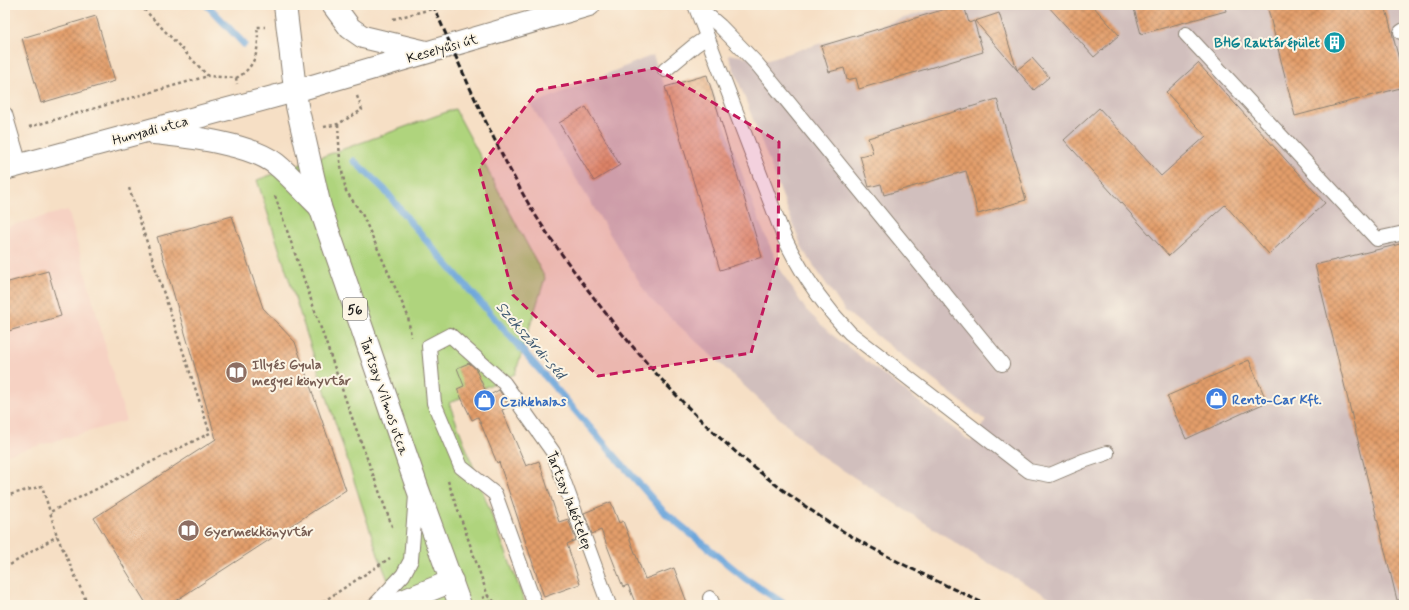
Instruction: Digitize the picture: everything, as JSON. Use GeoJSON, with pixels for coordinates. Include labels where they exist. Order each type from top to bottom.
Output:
{"type":"FeatureCollection","features":[{"type":"Feature","properties":{"kind":"street","name":"56"},"geometry":{"type":"LineString","coordinates":[[285,5],[295,91]]}},
{"type":"Feature","properties":{"kind":"street"},"geometry":{"type":"LineString","coordinates":[[333,5],[350,28],[363,37],[427,52]]}},
{"type":"Feature","properties":{"kind":"street","name":"Keselyűsi út"},"geometry":{"type":"LineString","coordinates":[[295,91],[589,5]]}},
{"type":"Feature","properties":{"kind":"street","name":"Hunyadi utca"},"geometry":{"type":"LineString","coordinates":[[12,167],[295,91]]}},
{"type":"Feature","properties":{"kind":"street","name":"Tartsay Vilmos utca"},"geometry":{"type":"LineString","coordinates":[[295,91],[320,207],[417,487],[460,605]]}},
{"type":"Feature","properties":{"kind":"street"},"geometry":{"type":"LineString","coordinates":[[141,132],[194,138],[244,149],[275,163],[320,207]]}},
{"type":"Feature","properties":{"kind":"street"},"geometry":{"type":"LineString","coordinates":[[393,605],[452,581]]}},
{"type":"Feature","properties":{"kind":"lane"},"geometry":{"type":"LineString","coordinates":[[695,5],[784,237],[797,263],[830,313],[850,333],[1029,471],[1050,475],[1107,453]]}},
{"type":"Feature","properties":{"kind":"lane"},"geometry":{"type":"LineString","coordinates":[[695,5],[720,26],[757,64],[1002,364]]}},
{"type":"Feature","properties":{"kind":"lane"},"geometry":{"type":"LineString","coordinates":[[1186,34],[1377,239],[1404,233]]}},
{"type":"Feature","properties":{"kind":"lane"},"geometry":{"type":"LineString","coordinates":[[665,70],[707,37]]}},
{"type":"Feature","properties":{"kind":"lane"},"geometry":{"type":"LineString","coordinates":[[5,114],[10,133],[12,167]]}},
{"type":"Feature","properties":{"kind":"lane","name":"Tartsay lakótelep"},"geometry":{"type":"LineString","coordinates":[[535,605],[495,494],[461,467],[434,403],[429,346],[450,335],[504,383],[553,452],[609,605]]}},
{"type":"Feature","properties":{"kind":"lane"},"geometry":{"type":"LineString","coordinates":[[375,605],[403,575],[417,487]]}},
{"type":"Feature","properties":{"kind":"path"},"geometry":{"type":"LineString","coordinates":[[140,5],[208,76]]}},
{"type":"Feature","properties":{"kind":"path"},"geometry":{"type":"LineString","coordinates":[[386,21],[447,5]]}},
{"type":"Feature","properties":{"kind":"path"},"geometry":{"type":"LineString","coordinates":[[10,133],[208,76],[236,78],[248,71],[253,63],[259,42],[257,27]]}},
{"type":"Feature","properties":{"kind":"path"},"geometry":{"type":"LineString","coordinates":[[236,78],[242,105]]}},
{"type":"Feature","properties":{"kind":"path"},"geometry":{"type":"LineString","coordinates":[[338,124],[340,161],[346,191]]}},
{"type":"Feature","properties":{"kind":"path"},"geometry":{"type":"LineString","coordinates":[[50,512],[210,433],[129,188]]}},
{"type":"Feature","properties":{"kind":"path"},"geometry":{"type":"LineString","coordinates":[[275,195],[350,412],[406,555],[318,605]]}},
{"type":"Feature","properties":{"kind":"path"},"geometry":{"type":"LineString","coordinates":[[5,496],[42,486],[58,536],[88,605]]}},
{"type":"Feature","properties":{"kind":"path"},"geometry":{"type":"LineString","coordinates":[[5,568],[58,536]]}},
{"type":"Feature","properties":{"kind":"path"},"geometry":{"type":"LineString","coordinates":[[488,596],[498,605]]}},
{"type":"Feature","properties":{"kind":"highlighted area"},"geometry":{"type":"Polygon","coordinates":[[[655,68],[779,142],[778,258],[751,353],[598,376],[513,295],[479,168],[538,90],[655,68]]]}},
{"type":"Feature","properties":{"kind":"shaded area"},"geometry":{"type":"Polygon","coordinates":[[[947,5],[1404,5],[1404,605],[1064,605],[984,561],[818,454],[649,298],[531,105],[653,55],[665,87],[707,75],[759,221],[781,271],[806,310],[831,334],[971,442],[986,421],[845,311],[803,250],[728,54],[766,60],[947,5]]]}},
{"type":"Feature","properties":{"kind":"shaded area"},"geometry":{"type":"Polygon","coordinates":[[[68,210],[126,421],[5,455],[5,227],[68,210]]]}},
{"type":"Feature","properties":{"kind":"green space"},"geometry":{"type":"Polygon","coordinates":[[[455,109],[545,278],[515,374],[449,403],[526,605],[398,605],[378,555],[257,180],[455,109]]]}},
{"type":"Feature","properties":{"kind":"building"},"geometry":{"type":"Polygon","coordinates":[[[959,5],[964,5],[969,23],[974,21],[983,52],[859,89],[856,78],[847,80],[844,68],[829,72],[821,46],[959,5]]]}},
{"type":"Feature","properties":{"kind":"building"},"geometry":{"type":"Polygon","coordinates":[[[1047,5],[1092,5],[1119,35],[1094,57],[1047,5]]]}},
{"type":"Feature","properties":{"kind":"building"},"geometry":{"type":"Polygon","coordinates":[[[1133,5],[1225,5],[1226,11],[1141,34],[1133,5]]]}},
{"type":"Feature","properties":{"kind":"building","name":"BHG Raktárépület"},"geometry":{"type":"Polygon","coordinates":[[[1267,5],[1385,5],[1404,79],[1404,87],[1295,116],[1267,5]]]}},
{"type":"Feature","properties":{"kind":"building"},"geometry":{"type":"Polygon","coordinates":[[[999,13],[1017,70],[975,21],[999,13]]]}},
{"type":"Feature","properties":{"kind":"building"},"geometry":{"type":"Polygon","coordinates":[[[96,16],[115,81],[41,103],[22,38],[96,16]]]}},
{"type":"Feature","properties":{"kind":"building"},"geometry":{"type":"Polygon","coordinates":[[[1032,58],[1049,77],[1034,90],[1017,70],[1032,58]]]}},
{"type":"Feature","properties":{"kind":"building"},"geometry":{"type":"Polygon","coordinates":[[[1198,63],[1325,203],[1269,254],[1225,205],[1169,256],[1064,140],[1099,108],[1161,176],[1206,136],[1166,92],[1198,63]]]}},
{"type":"Feature","properties":{"kind":"building"},"geometry":{"type":"Polygon","coordinates":[[[707,75],[762,257],[720,270],[665,87],[707,75]]]}},
{"type":"Feature","properties":{"kind":"building"},"geometry":{"type":"Polygon","coordinates":[[[997,99],[1026,200],[978,214],[966,171],[884,195],[881,184],[869,187],[860,156],[873,153],[868,138],[997,99]]]}},
{"type":"Feature","properties":{"kind":"building"},"geometry":{"type":"Polygon","coordinates":[[[586,107],[620,165],[594,181],[559,123],[586,107]]]}},
{"type":"Feature","properties":{"kind":"building"},"geometry":{"type":"Polygon","coordinates":[[[232,216],[263,308],[295,342],[346,490],[169,605],[147,605],[94,518],[216,439],[157,237],[232,216]]]}},
{"type":"Feature","properties":{"kind":"building"},"geometry":{"type":"Polygon","coordinates":[[[1404,243],[1404,600],[1397,600],[1315,265],[1404,243]]]}},
{"type":"Feature","properties":{"kind":"building"},"geometry":{"type":"Polygon","coordinates":[[[48,271],[61,316],[5,332],[5,283],[48,271]]]}},
{"type":"Feature","properties":{"kind":"building","name":"Rento-Car Kft."},"geometry":{"type":"Polygon","coordinates":[[[1249,360],[1267,402],[1186,439],[1167,396],[1249,360]]]}},
{"type":"Feature","properties":{"kind":"building"},"geometry":{"type":"Polygon","coordinates":[[[469,363],[475,368],[488,396],[499,390],[510,406],[502,410],[526,466],[539,461],[559,522],[568,519],[576,540],[567,544],[580,584],[544,597],[499,462],[497,463],[478,417],[472,420],[457,389],[464,386],[457,368],[469,363]]]}},
{"type":"Feature","properties":{"kind":"building"},"geometry":{"type":"Polygon","coordinates":[[[611,502],[619,523],[623,521],[645,579],[674,568],[688,605],[636,605],[628,585],[623,587],[601,530],[592,534],[584,513],[611,502]]]}},
{"type":"Feature","properties":{"kind":"waterway","name":"Szekszárdi-séd"},"geometry":{"type":"LineString","coordinates":[[207,5],[244,44]]}},
{"type":"Feature","properties":{"kind":"waterway","name":"Szekszárdi-séd"},"geometry":{"type":"LineString","coordinates":[[354,161],[384,189],[411,223],[663,511],[746,579],[786,605]]}},
{"type":"Feature","properties":{"kind":"railway"},"geometry":{"type":"LineString","coordinates":[[433,5],[483,116],[532,210],[588,290],[642,358],[670,389],[730,447],[797,500],[833,525],[928,577],[987,605]]}},
{"type":"Feature","properties":{"kind":"place","name":"BHG Raktárépület"},"geometry":{"type":"Point","coordinates":[1335,42]}},
{"type":"Feature","properties":{"kind":"place","name":"Illyés Gyula megyei könyvtár"},"geometry":{"type":"Point","coordinates":[237,372]}},
{"type":"Feature","properties":{"kind":"place","name":"Rento-Car Kft."},"geometry":{"type":"Point","coordinates":[1217,399]}},
{"type":"Feature","properties":{"kind":"place","name":"Czikkhalas"},"geometry":{"type":"Point","coordinates":[485,401]}},
{"type":"Feature","properties":{"kind":"place","name":"Gyermekkönyvtár"},"geometry":{"type":"Point","coordinates":[188,531]}}]}
